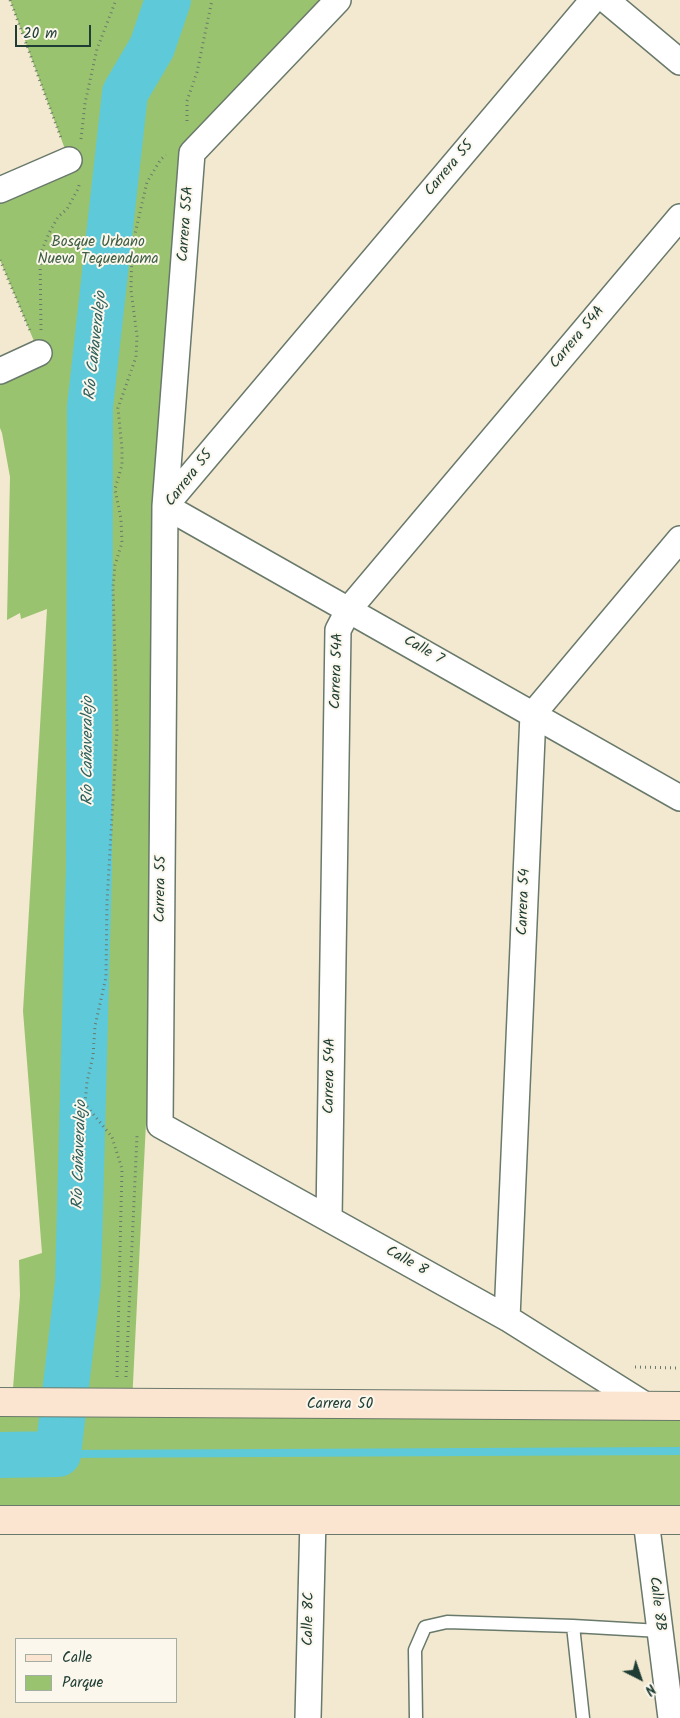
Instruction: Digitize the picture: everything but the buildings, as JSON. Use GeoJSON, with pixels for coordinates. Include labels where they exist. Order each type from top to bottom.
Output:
{"type":"FeatureCollection","features":[{"type":"Feature","properties":{"kind":"main road","name":"Carrera 50"},"geometry":{"type":"LineString","coordinates":[[6,1402],[680,1406]]}},
{"type":"Feature","properties":{"kind":"main road"},"geometry":{"type":"LineString","coordinates":[[0,1520],[680,1520]]}},
{"type":"Feature","properties":{"kind":"street","name":"Carrera 55A"},"geometry":{"type":"LineString","coordinates":[[165,506],[192,153],[338,0]]}},
{"type":"Feature","properties":{"kind":"street","name":"Carrera 55"},"geometry":{"type":"LineString","coordinates":[[160,1125],[165,506],[593,0]]}},
{"type":"Feature","properties":{"kind":"street"},"geometry":{"type":"LineString","coordinates":[[606,0],[680,62]]}},
{"type":"Feature","properties":{"kind":"street"},"geometry":{"type":"LineString","coordinates":[[0,190],[69,160]]}},
{"type":"Feature","properties":{"kind":"street","name":"Carrera 54A"},"geometry":{"type":"LineString","coordinates":[[329,1219],[338,630],[349,609],[680,217]]}},
{"type":"Feature","properties":{"kind":"street"},"geometry":{"type":"LineString","coordinates":[[0,371],[39,353]]}},
{"type":"Feature","properties":{"kind":"street","name":"Calle 7"},"geometry":{"type":"LineString","coordinates":[[165,506],[680,798]]}},
{"type":"Feature","properties":{"kind":"street"},"geometry":{"type":"LineString","coordinates":[[533,714],[680,539]]}},
{"type":"Feature","properties":{"kind":"street","name":"Carrera 54"},"geometry":{"type":"LineString","coordinates":[[507,1318],[533,714]]}},
{"type":"Feature","properties":{"kind":"street","name":"Calle 8"},"geometry":{"type":"LineString","coordinates":[[160,1125],[507,1318],[646,1406]]}},
{"type":"Feature","properties":{"kind":"street","name":"Calle 8C"},"geometry":{"type":"LineString","coordinates":[[308,1718],[313,1520]]}},
{"type":"Feature","properties":{"kind":"street","name":"Calle 8B"},"geometry":{"type":"LineString","coordinates":[[646,1520],[671,1718]]}},
{"type":"Feature","properties":{"kind":"lane"},"geometry":{"type":"LineString","coordinates":[[416,1718],[415,1650],[425,1627],[447,1622],[660,1631]]}},
{"type":"Feature","properties":{"kind":"lane"},"geometry":{"type":"LineString","coordinates":[[574,1626],[583,1718]]}},
{"type":"Feature","properties":{"kind":"path"},"geometry":{"type":"LineString","coordinates":[[10,0],[69,160]]}},
{"type":"Feature","properties":{"kind":"path"},"geometry":{"type":"LineString","coordinates":[[188,129],[187,101],[197,72],[212,0]]}},
{"type":"Feature","properties":{"kind":"path"},"geometry":{"type":"LineString","coordinates":[[114,1403],[122,1169],[112,1137],[85,1104],[87,1082],[94,1056],[95,1026],[106,976],[107,902],[117,732],[113,587],[115,565],[122,543],[115,489],[122,465],[118,408],[136,356],[138,336],[131,290],[132,247],[147,182],[160,159],[173,150]]}},
{"type":"Feature","properties":{"kind":"path"},"geometry":{"type":"LineString","coordinates":[[0,260],[39,353]]}},
{"type":"Feature","properties":{"kind":"green space","name":"Bosque Urbano Nueva Tequendama"},"geometry":{"type":"Polygon","coordinates":[[[10,0],[338,0],[194,151],[165,506],[160,1125],[146,1123],[132,1403],[680,1406],[680,1520],[0,1520],[0,1402],[12,1402],[20,1295],[19,1260],[42,1253],[23,1011],[47,609],[21,619],[20,613],[7,620],[10,477],[0,428],[0,371],[39,353],[0,260],[0,190],[69,160],[10,0]]]}},
{"type":"Feature","properties":{"kind":"waterway","name":"Río Cañaveralejo"},"geometry":{"type":"LineString","coordinates":[[0,1455],[58,1454],[78,1283],[89,869],[90,407],[125,93],[152,47],[168,0]]}},
{"type":"Feature","properties":{"kind":"waterway"},"geometry":{"type":"LineString","coordinates":[[58,1454],[680,1451]]}}]}
